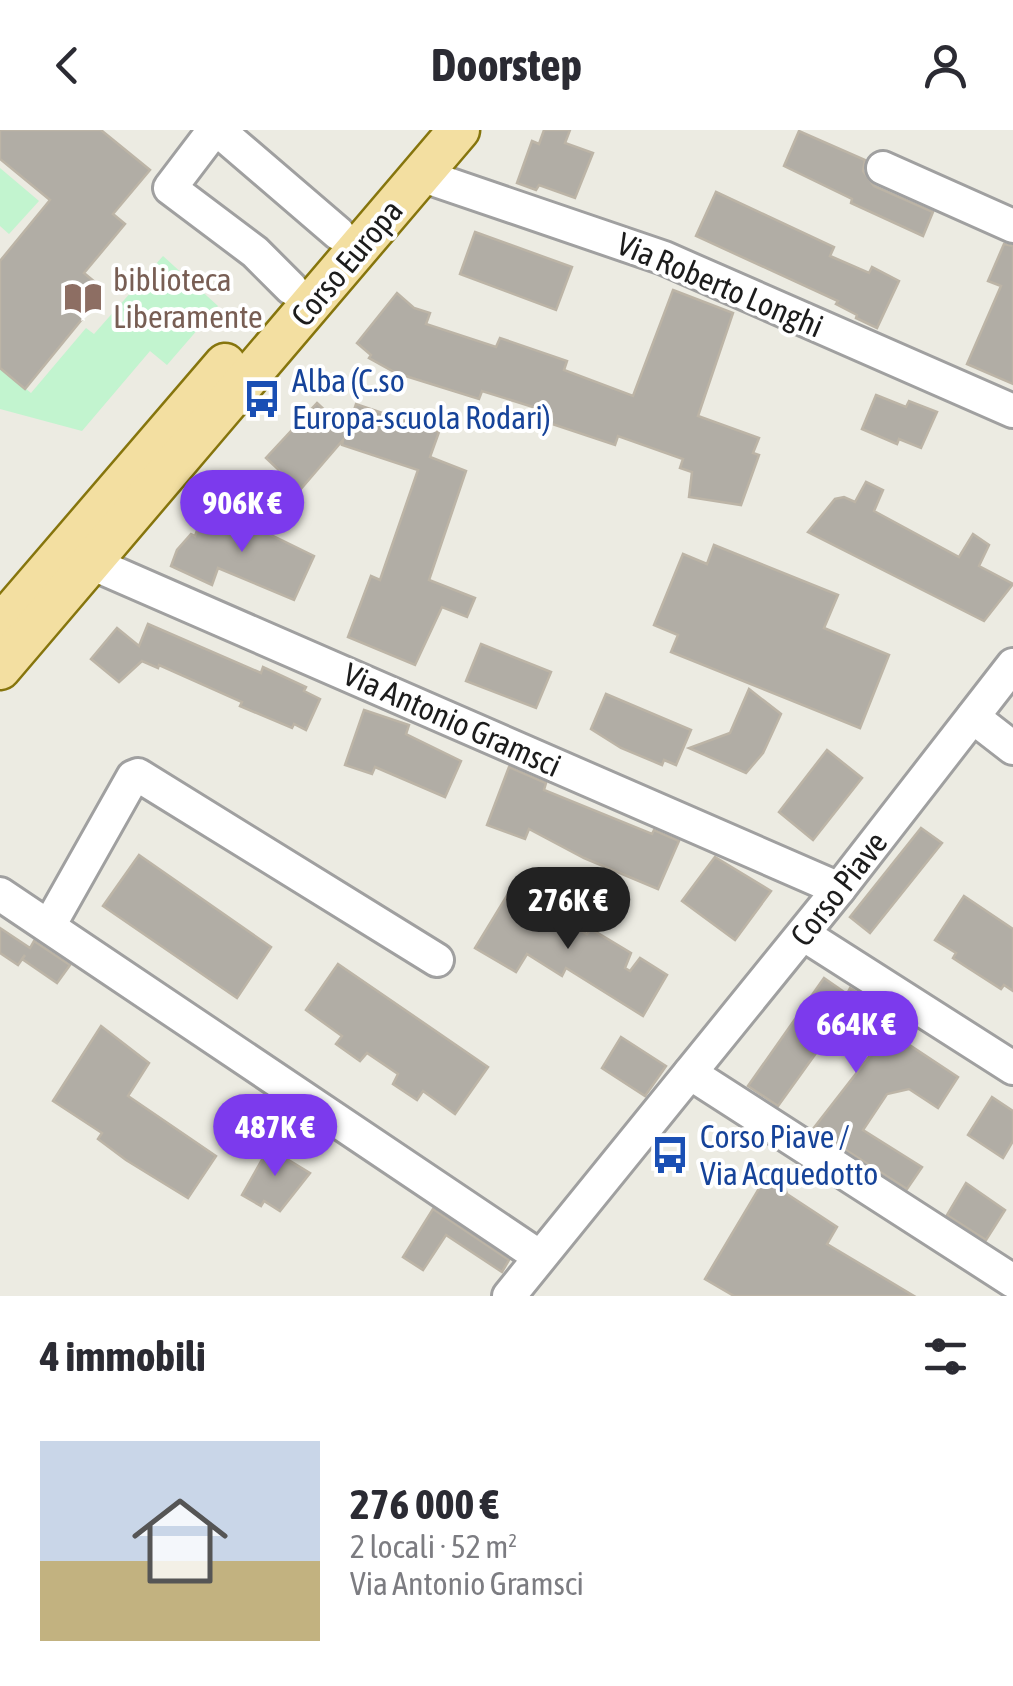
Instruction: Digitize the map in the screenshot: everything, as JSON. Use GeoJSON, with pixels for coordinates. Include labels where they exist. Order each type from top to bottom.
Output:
{"type":"FeatureCollection","features":[{"type":"Feature","properties":{"kind":"main road","name":"Corso Europa"},"geometry":{"type":"LineString","coordinates":[[0,668],[81,554],[291,288],[426,130]]}},
{"type":"Feature","properties":{"kind":"main road","name":"Corso Europa"},"geometry":{"type":"LineString","coordinates":[[0,626],[81,554],[460,130]]}},
{"type":"Feature","properties":{"kind":"street"},"geometry":{"type":"LineString","coordinates":[[291,288],[255,252],[170,188],[216,130],[338,232]]}},
{"type":"Feature","properties":{"kind":"street"},"geometry":{"type":"LineString","coordinates":[[883,168],[1013,226]]}},
{"type":"Feature","properties":{"kind":"street","name":"Via Roberto Longhi"},"geometry":{"type":"LineString","coordinates":[[422,175],[664,258],[1013,411]]}},
{"type":"Feature","properties":{"kind":"street","name":"Via Antonio Gramsci"},"geometry":{"type":"LineString","coordinates":[[81,554],[840,889]]}},
{"type":"Feature","properties":{"kind":"street","name":"Corso Piave"},"geometry":{"type":"LineString","coordinates":[[509,1296],[840,889],[1013,665]]}},
{"type":"Feature","properties":{"kind":"street"},"geometry":{"type":"LineString","coordinates":[[973,717],[1013,748]]}},
{"type":"Feature","properties":{"kind":"street"},"geometry":{"type":"LineString","coordinates":[[49,926],[133,777],[138,775],[437,960]]}},
{"type":"Feature","properties":{"kind":"street"},"geometry":{"type":"LineString","coordinates":[[0,894],[540,1257]]}},
{"type":"Feature","properties":{"kind":"street"},"geometry":{"type":"LineString","coordinates":[[803,934],[1013,1068]]}},
{"type":"Feature","properties":{"kind":"street"},"geometry":{"type":"LineString","coordinates":[[690,1073],[1013,1281]]}},
{"type":"Feature","properties":{"kind":"green space"},"geometry":{"type":"Polygon","coordinates":[[[0,168],[39,201],[9,234],[0,226],[0,168]]]}},
{"type":"Feature","properties":{"kind":"green space"},"geometry":{"type":"Polygon","coordinates":[[[163,256],[218,306],[167,365],[150,351],[82,431],[0,409],[0,368],[31,393],[86,328],[94,334],[163,256]]]}},
{"type":"Feature","properties":{"kind":"building"},"geometry":{"type":"Polygon","coordinates":[[[0,130],[101,130],[150,170],[113,214],[125,224],[84,273],[102,288],[79,315],[83,318],[25,389],[0,368],[0,261],[50,200],[0,159],[0,130]]]}},
{"type":"Feature","properties":{"kind":"building"},"geometry":{"type":"Polygon","coordinates":[[[544,130],[570,130],[565,143],[593,153],[575,198],[539,185],[536,190],[517,183],[532,141],[539,144],[544,130]]]}},
{"type":"Feature","properties":{"kind":"building"},"geometry":{"type":"Polygon","coordinates":[[[799,131],[865,160],[863,171],[874,186],[933,212],[923,236],[784,166],[799,131]]]}},
{"type":"Feature","properties":{"kind":"building"},"geometry":{"type":"Polygon","coordinates":[[[716,192],[834,247],[830,256],[869,273],[872,267],[899,281],[877,328],[856,318],[857,315],[836,304],[838,301],[696,236],[716,192]]]}},
{"type":"Feature","properties":{"kind":"building"},"geometry":{"type":"Polygon","coordinates":[[[475,232],[572,267],[556,310],[460,274],[475,232]]]}},
{"type":"Feature","properties":{"kind":"building"},"geometry":{"type":"Polygon","coordinates":[[[1004,244],[1013,246],[1013,384],[967,364],[1001,286],[988,281],[1004,244]]]}},
{"type":"Feature","properties":{"kind":"building"},"geometry":{"type":"Polygon","coordinates":[[[673,290],[733,313],[698,416],[759,438],[753,453],[759,455],[741,505],[689,497],[692,472],[680,468],[683,459],[618,436],[615,445],[549,423],[552,413],[482,391],[479,399],[396,373],[369,358],[371,355],[357,343],[397,293],[414,308],[430,313],[426,324],[496,347],[500,338],[567,361],[564,370],[633,396],[673,290]]]}},
{"type":"Feature","properties":{"kind":"building"},"geometry":{"type":"Polygon","coordinates":[[[876,395],[906,407],[909,401],[937,412],[921,448],[899,439],[897,444],[862,429],[876,395]]]}},
{"type":"Feature","properties":{"kind":"building"},"geometry":{"type":"Polygon","coordinates":[[[317,403],[347,431],[356,404],[439,432],[430,457],[466,471],[429,580],[475,598],[467,617],[442,607],[415,665],[348,637],[371,576],[380,580],[418,470],[342,445],[343,440],[300,490],[266,458],[317,403]]]}},
{"type":"Feature","properties":{"kind":"building"},"geometry":{"type":"Polygon","coordinates":[[[866,482],[883,490],[874,511],[959,557],[973,534],[989,545],[979,566],[1013,584],[984,621],[808,532],[835,499],[844,497],[855,502],[866,482]]]}},
{"type":"Feature","properties":{"kind":"building"},"geometry":{"type":"Polygon","coordinates":[[[214,507],[314,556],[294,600],[218,568],[212,585],[171,566],[177,550],[191,534],[195,536],[202,517],[214,507]]]}},
{"type":"Feature","properties":{"kind":"building"},"geometry":{"type":"Polygon","coordinates":[[[714,545],[838,595],[824,628],[889,655],[860,728],[671,652],[678,635],[654,625],[683,554],[707,564],[714,545]]]}},
{"type":"Feature","properties":{"kind":"building"},"geometry":{"type":"Polygon","coordinates":[[[148,624],[261,673],[263,667],[306,687],[304,691],[320,699],[306,730],[240,706],[242,702],[159,665],[158,668],[142,661],[119,682],[91,659],[117,628],[139,646],[148,624]]]}},
{"type":"Feature","properties":{"kind":"building"},"geometry":{"type":"Polygon","coordinates":[[[481,644],[551,672],[536,708],[466,681],[481,644]]]}},
{"type":"Feature","properties":{"kind":"building"},"geometry":{"type":"Polygon","coordinates":[[[749,689],[781,714],[763,753],[746,773],[689,748],[730,733],[749,689]]]}},
{"type":"Feature","properties":{"kind":"building"},"geometry":{"type":"Polygon","coordinates":[[[606,694],[691,730],[676,765],[664,760],[662,765],[621,748],[591,729],[606,694]]]}},
{"type":"Feature","properties":{"kind":"building"},"geometry":{"type":"Polygon","coordinates":[[[364,710],[409,725],[406,734],[461,761],[445,797],[375,767],[372,774],[345,765],[364,710]]]}},
{"type":"Feature","properties":{"kind":"building"},"geometry":{"type":"Polygon","coordinates":[[[827,750],[862,778],[813,840],[779,812],[827,750]]]}},
{"type":"Feature","properties":{"kind":"building"},"geometry":{"type":"Polygon","coordinates":[[[509,767],[546,783],[544,790],[679,841],[658,889],[584,858],[529,829],[525,839],[487,825],[509,767]]]}},
{"type":"Feature","properties":{"kind":"building"},"geometry":{"type":"Polygon","coordinates":[[[921,828],[942,843],[870,933],[850,917],[921,828]]]}},
{"type":"Feature","properties":{"kind":"building"},"geometry":{"type":"Polygon","coordinates":[[[139,855],[271,947],[237,998],[103,906],[139,855]]]}},
{"type":"Feature","properties":{"kind":"building"},"geometry":{"type":"Polygon","coordinates":[[[715,857],[771,891],[735,940],[682,901],[715,857]]]}},
{"type":"Feature","properties":{"kind":"building"},"geometry":{"type":"Polygon","coordinates":[[[511,889],[587,934],[591,929],[631,953],[625,968],[630,971],[640,958],[667,975],[643,1016],[566,968],[562,976],[527,954],[516,972],[475,948],[511,889]]]}},
{"type":"Feature","properties":{"kind":"building"},"geometry":{"type":"Polygon","coordinates":[[[964,896],[1013,929],[1013,991],[1004,985],[1001,989],[965,966],[953,958],[956,953],[935,940],[964,896]]]}},
{"type":"Feature","properties":{"kind":"building"},"geometry":{"type":"Polygon","coordinates":[[[0,928],[30,948],[34,941],[70,965],[57,983],[22,959],[18,965],[0,953],[0,928]]]}},
{"type":"Feature","properties":{"kind":"building"},"geometry":{"type":"Polygon","coordinates":[[[338,964],[488,1067],[455,1114],[423,1091],[417,1100],[393,1084],[398,1074],[367,1053],[360,1061],[336,1044],[342,1036],[306,1010],[338,964]]]}},
{"type":"Feature","properties":{"kind":"building"},"geometry":{"type":"Polygon","coordinates":[[[824,978],[847,994],[850,988],[910,1026],[902,1040],[958,1077],[938,1108],[909,1089],[887,1094],[863,1130],[922,1167],[907,1189],[813,1129],[886,1035],[847,1010],[778,1106],[748,1086],[824,978]]]}},
{"type":"Feature","properties":{"kind":"building"},"geometry":{"type":"Polygon","coordinates":[[[101,1026],[149,1063],[128,1096],[216,1156],[188,1198],[126,1160],[98,1139],[102,1133],[53,1101],[101,1026]]]}},
{"type":"Feature","properties":{"kind":"building"},"geometry":{"type":"Polygon","coordinates":[[[621,1037],[666,1066],[645,1096],[602,1068],[621,1037]]]}},
{"type":"Feature","properties":{"kind":"building"},"geometry":{"type":"Polygon","coordinates":[[[992,1097],[1013,1111],[1013,1141],[1003,1158],[968,1135],[992,1097]]]}},
{"type":"Feature","properties":{"kind":"building"},"geometry":{"type":"Polygon","coordinates":[[[272,1142],[290,1154],[287,1159],[310,1173],[280,1211],[264,1201],[261,1206],[242,1195],[272,1142]]]}},
{"type":"Feature","properties":{"kind":"building"},"geometry":{"type":"Polygon","coordinates":[[[776,1181],[784,1184],[787,1194],[837,1227],[827,1244],[914,1296],[734,1296],[705,1279],[761,1185],[776,1181]]]}},
{"type":"Feature","properties":{"kind":"building"},"geometry":{"type":"Polygon","coordinates":[[[966,1183],[1005,1210],[986,1240],[947,1215],[966,1183]]]}},
{"type":"Feature","properties":{"kind":"building"},"geometry":{"type":"Polygon","coordinates":[[[433,1209],[509,1260],[502,1272],[446,1235],[423,1270],[403,1257],[433,1209]]]}},
{"type":"Feature","properties":{"kind":"place","name":"biblioteca Liberamente"},"geometry":{"type":"Point","coordinates":[83,298]}},
{"type":"Feature","properties":{"kind":"place","name":"Alba (C.so Europa-scuola Rodari)"},"geometry":{"type":"Point","coordinates":[262,399]}},
{"type":"Feature","properties":{"kind":"place","name":"Corso Piave / Via Acquedotto"},"geometry":{"type":"Point","coordinates":[670,1155]}}]}
